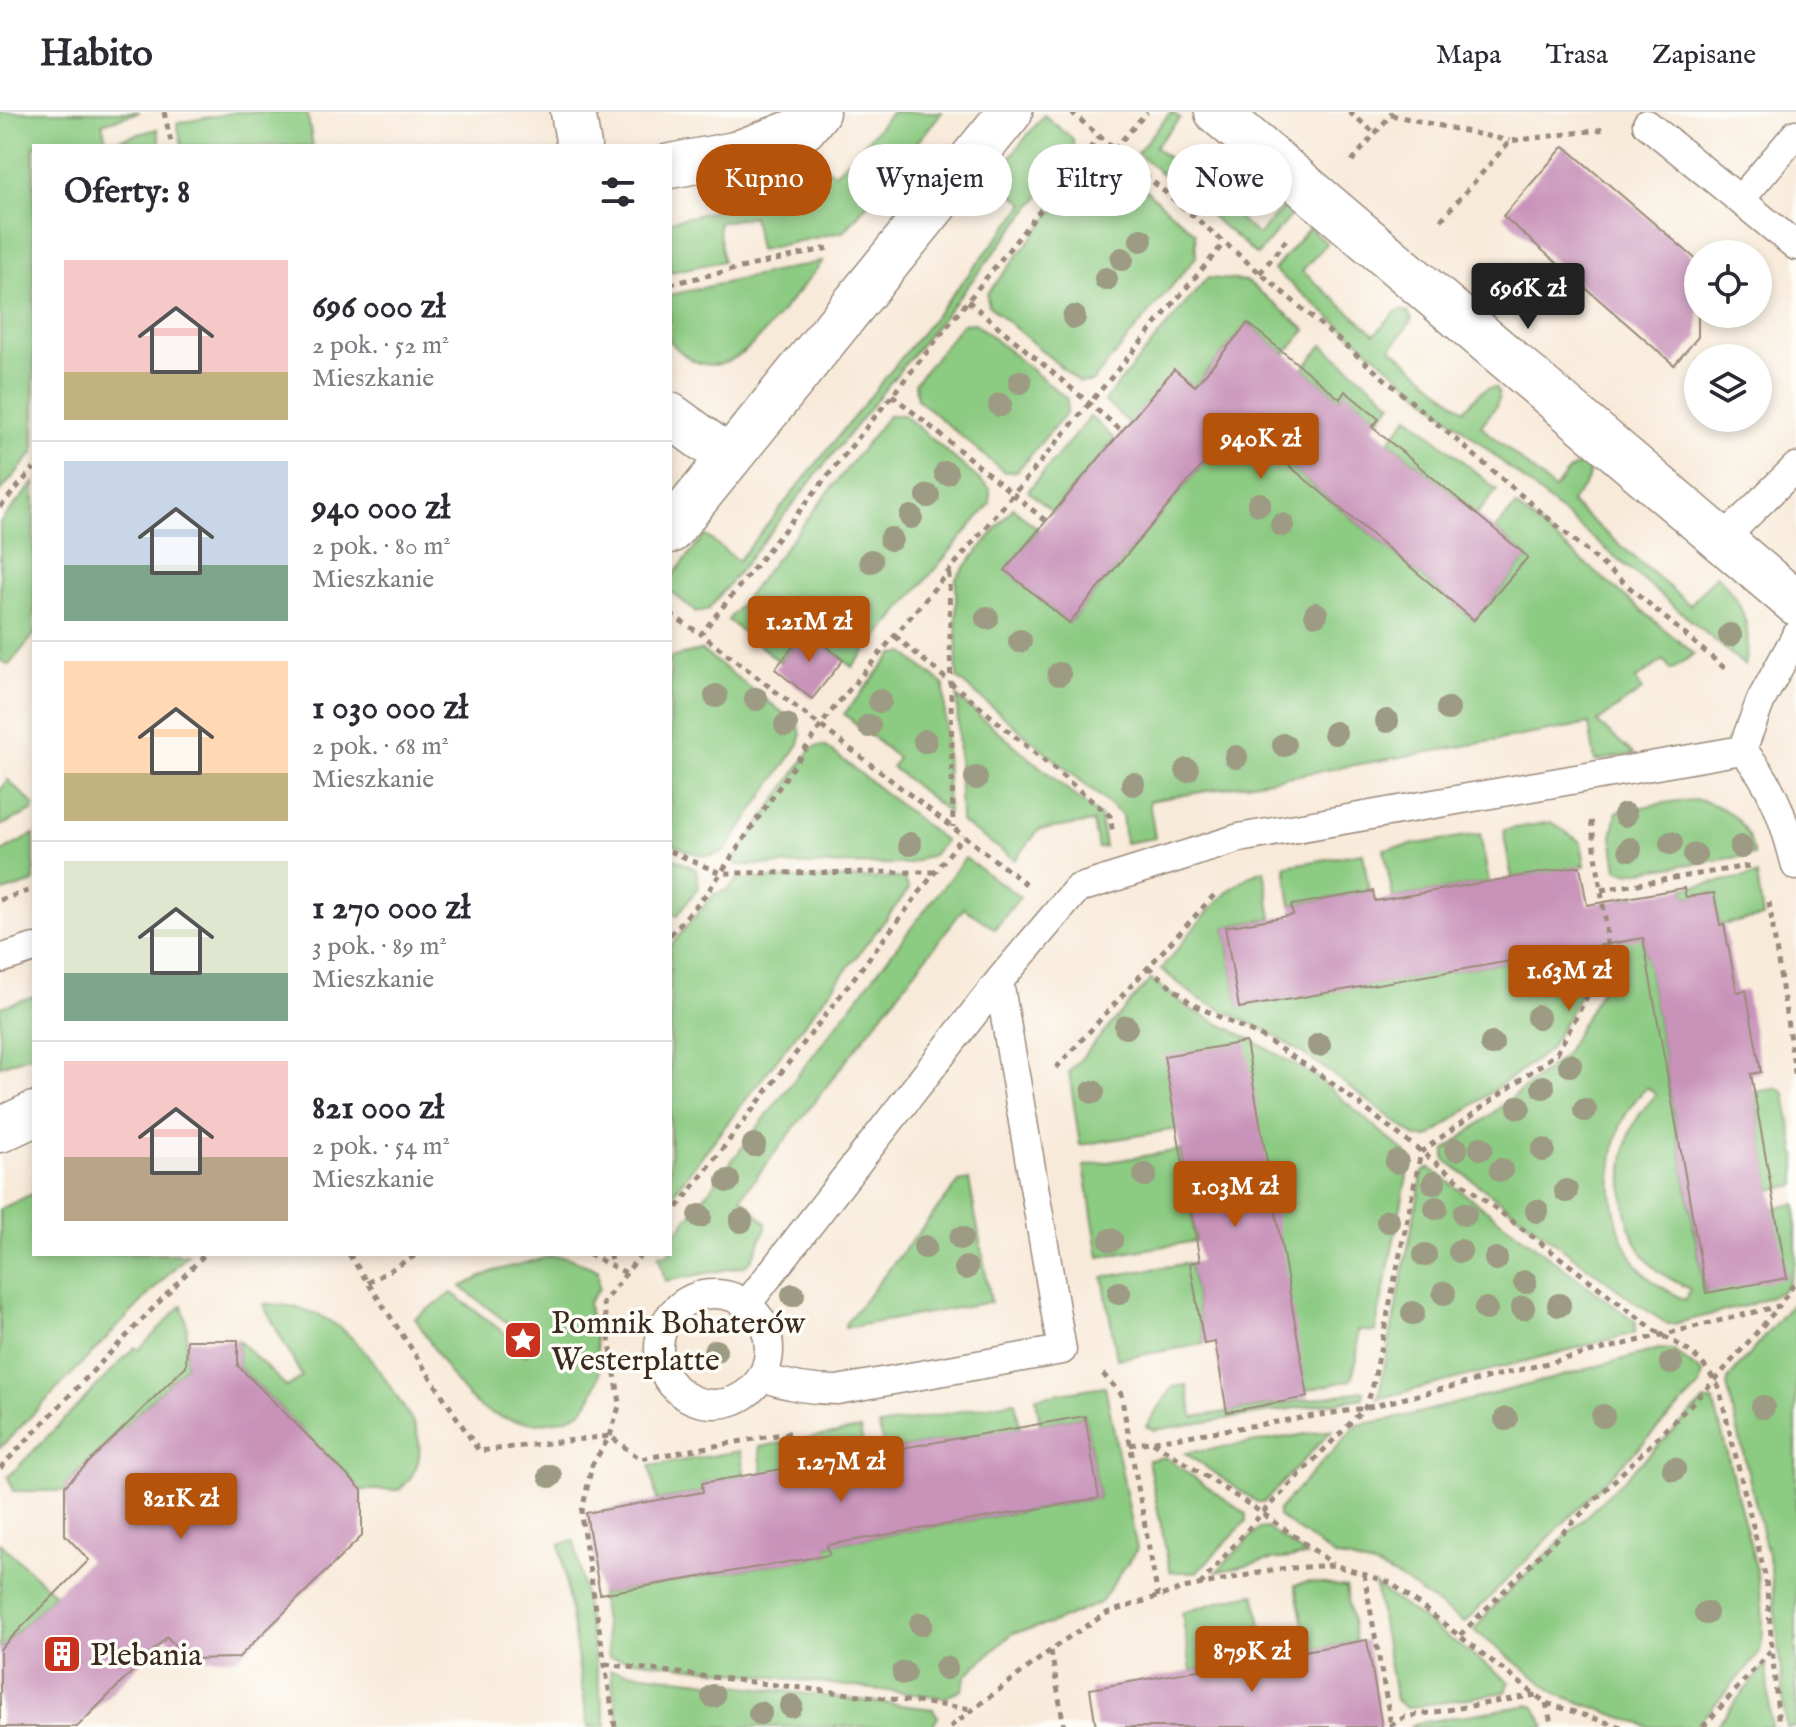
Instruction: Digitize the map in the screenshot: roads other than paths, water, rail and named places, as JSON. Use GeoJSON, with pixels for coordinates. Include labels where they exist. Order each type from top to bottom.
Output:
{"type":"FeatureCollection","features":[{"type":"Feature","properties":{"kind":"street"},"geometry":{"type":"LineString","coordinates":[[573,112],[579,144]]}},
{"type":"Feature","properties":{"kind":"street"},"geometry":{"type":"LineString","coordinates":[[672,166],[735,154],[804,128],[817,112]]}},
{"type":"Feature","properties":{"kind":"street"},"geometry":{"type":"LineString","coordinates":[[672,529],[1010,112]]}},
{"type":"Feature","properties":{"kind":"street"},"geometry":{"type":"LineString","coordinates":[[1233,118],[1796,603]]}},
{"type":"Feature","properties":{"kind":"street"},"geometry":{"type":"LineString","coordinates":[[672,416],[729,458]]}},
{"type":"Feature","properties":{"kind":"street"},"geometry":{"type":"LineString","coordinates":[[0,1130],[32,1115]]}},
{"type":"Feature","properties":{"kind":"lane"},"geometry":{"type":"LineString","coordinates":[[1647,124],[1796,246]]}},
{"type":"Feature","properties":{"kind":"lane"},"geometry":{"type":"LineString","coordinates":[[1740,200],[1796,134]]}},
{"type":"Feature","properties":{"kind":"lane"},"geometry":{"type":"LineString","coordinates":[[1722,540],[1796,467]]}},
{"type":"Feature","properties":{"kind":"lane"},"geometry":{"type":"LineString","coordinates":[[1742,750],[1761,700],[1796,636]]}},
{"type":"Feature","properties":{"kind":"lane"},"geometry":{"type":"LineString","coordinates":[[1742,750],[1771,789],[1796,866]]}},
{"type":"Feature","properties":{"kind":"lane"},"geometry":{"type":"LineString","coordinates":[[747,1304],[999,981],[1077,889],[1239,838],[1742,750]]}},
{"type":"Feature","properties":{"kind":"lane"},"geometry":{"type":"LineString","coordinates":[[0,959],[32,949]]}},
{"type":"Feature","properties":{"kind":"lane"},"geometry":{"type":"LineString","coordinates":[[762,1377],[798,1388],[837,1390],[1062,1350],[999,981]]}},
{"type":"Feature","properties":{"kind":"lane"},"geometry":{"type":"LineString","coordinates":[[714,1293],[731,1296],[747,1304],[766,1329],[770,1346],[762,1377],[750,1391],[718,1404],[684,1395],[671,1384],[662,1368],[659,1351],[661,1333],[669,1317],[696,1296],[714,1293]]}},
{"type":"Feature","properties":{"kind":"place","name":"Pomnik Bohaterów Westerplatte"},"geometry":{"type":"Point","coordinates":[523,1340]}},
{"type":"Feature","properties":{"kind":"place","name":"Plebania"},"geometry":{"type":"Point","coordinates":[62,1654]}}]}
